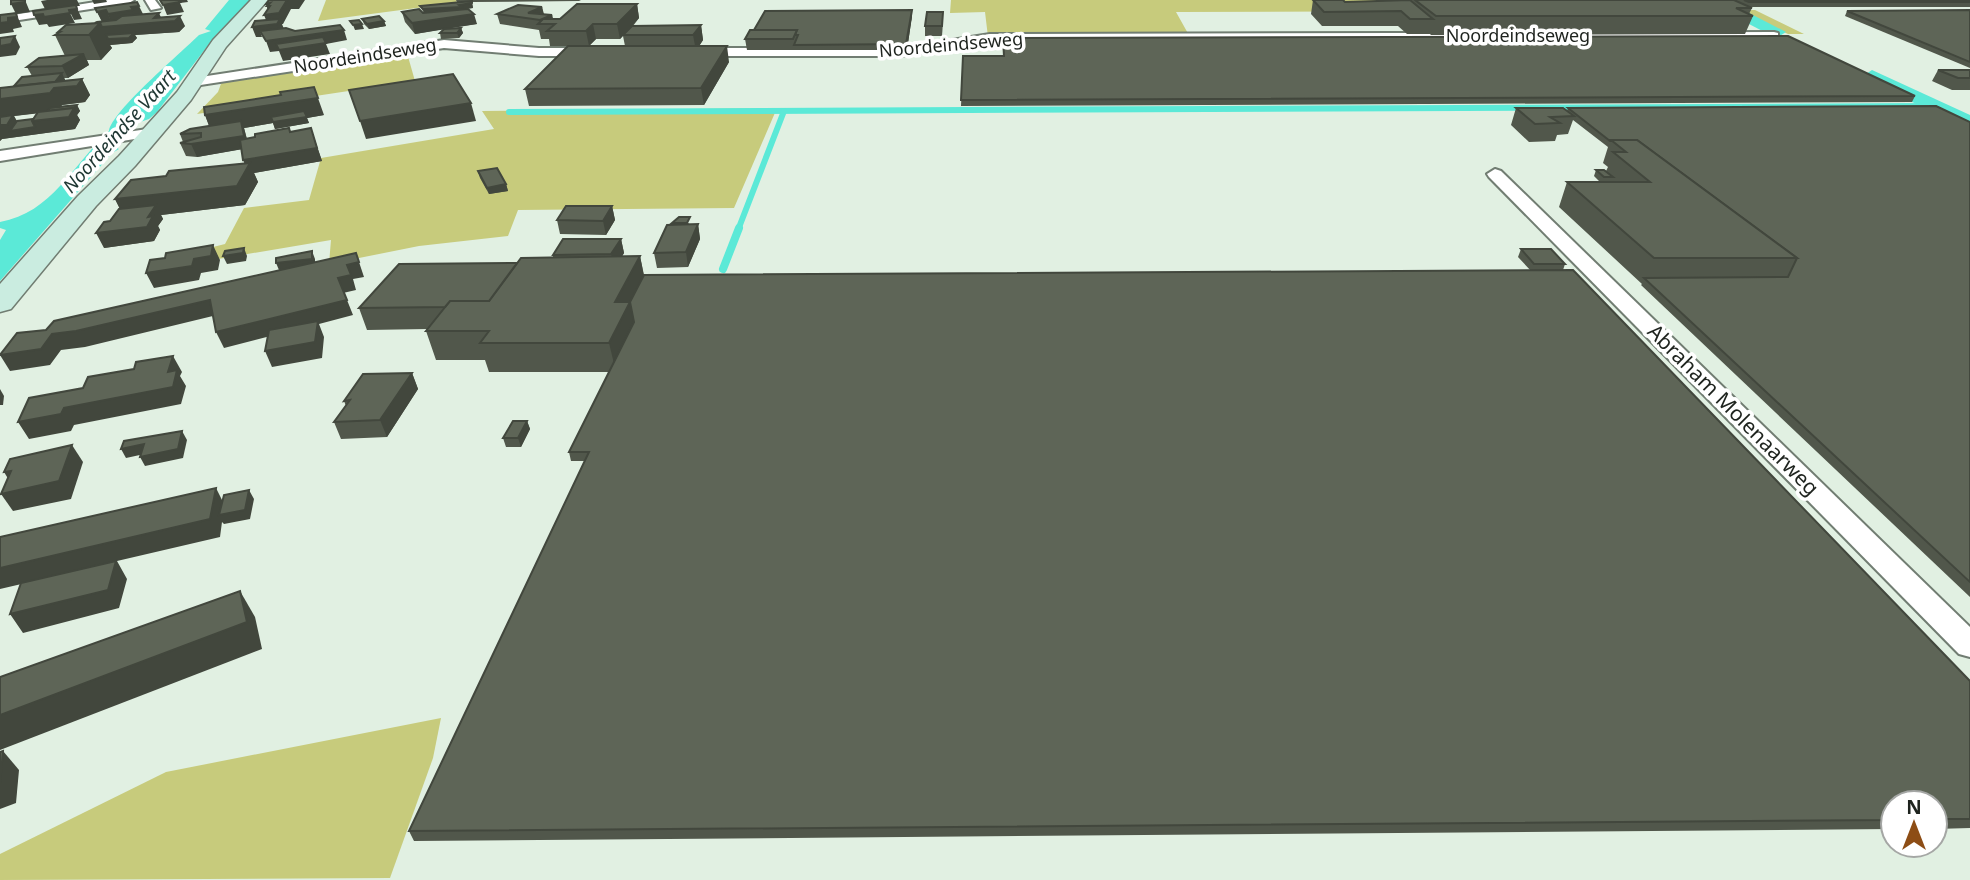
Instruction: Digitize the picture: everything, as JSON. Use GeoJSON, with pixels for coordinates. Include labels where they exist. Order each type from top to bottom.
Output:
{"type":"FeatureCollection","features":[{"type":"Feature","properties":{"kind":"street"},"geometry":{"type":"LineString","coordinates":[[0,20],[96,12],[129,0]]}},
{"type":"Feature","properties":{"kind":"street"},"geometry":{"type":"LineString","coordinates":[[0,303],[87,201],[154,132],[194,82],[219,44],[260,0]]}},
{"type":"Feature","properties":{"kind":"street","name":"Noordeindseweg"},"geometry":{"type":"LineString","coordinates":[[678,52],[900,52],[990,38],[1774,36]]}},
{"type":"Feature","properties":{"kind":"street","name":"Noordeindseweg"},"geometry":{"type":"LineString","coordinates":[[194,82],[444,44],[539,52],[609,52]]}},
{"type":"Feature","properties":{"kind":"street"},"geometry":{"type":"LineString","coordinates":[[0,156],[119,135],[154,132]]}},
{"type":"Feature","properties":{"kind":"street","name":"Abraham Molenaarweg"},"geometry":{"type":"LineString","coordinates":[[1496,174],[1970,646]]}},
{"type":"Feature","properties":{"kind":"green space"},"geometry":{"type":"Polygon","coordinates":[[[326,0],[459,0],[454,3],[318,21],[326,0]]]}},
{"type":"Feature","properties":{"kind":"green space"},"geometry":{"type":"Polygon","coordinates":[[[951,0],[1717,0],[1738,10],[1176,12],[1190,37],[988,37],[985,12],[950,13],[951,0]]]}},
{"type":"Feature","properties":{"kind":"green space"},"geometry":{"type":"Polygon","coordinates":[[[1738,10],[1755,10],[1804,34],[1788,34],[1738,10]]]}},
{"type":"Feature","properties":{"kind":"green space"},"geometry":{"type":"Polygon","coordinates":[[[407,53],[415,81],[197,114],[218,92],[222,81],[407,53]]]}},
{"type":"Feature","properties":{"kind":"green space"},"geometry":{"type":"Polygon","coordinates":[[[777,108],[734,208],[518,210],[508,236],[419,246],[329,264],[331,240],[212,260],[213,247],[225,244],[244,208],[309,200],[321,158],[494,129],[482,111],[777,108]]]}},
{"type":"Feature","properties":{"kind":"green space"},"geometry":{"type":"Polygon","coordinates":[[[441,718],[433,758],[390,878],[0,880],[0,854],[166,772],[441,718]]]}},
{"type":"Feature","properties":{"kind":"water","name":"Noordeindse Vaart"},"geometry":{"type":"Polygon","coordinates":[[[229,0],[250,0],[216,35],[157,112],[149,119],[128,126],[110,144],[119,149],[112,153],[0,281],[0,240],[6,230],[0,228],[0,222],[34,209],[48,198],[109,131],[122,110],[148,82],[199,35],[211,31],[205,29],[229,0]]]}},
{"type":"Feature","properties":{"kind":"building"},"geometry":{"type":"Polygon","coordinates":[[[11,0],[25,0],[25,2],[11,4],[11,0]]]}},
{"type":"Feature","properties":{"kind":"building"},"geometry":{"type":"Polygon","coordinates":[[[160,0],[178,0],[180,2],[163,5],[160,0]]]}},
{"type":"Feature","properties":{"kind":"building"},"geometry":{"type":"Polygon","coordinates":[[[269,0],[287,0],[279,13],[264,15],[270,6],[267,6],[270,3],[266,4],[269,0]]]}},
{"type":"Feature","properties":{"kind":"building"},"geometry":{"type":"Polygon","coordinates":[[[1313,0],[1410,0],[1433,19],[1410,19],[1401,11],[1324,12],[1313,0]]]}},
{"type":"Feature","properties":{"kind":"building"},"geometry":{"type":"Polygon","coordinates":[[[1415,0],[1734,0],[1752,8],[1736,8],[1753,16],[1436,16],[1415,0]]]}},
{"type":"Feature","properties":{"kind":"building"},"geometry":{"type":"Polygon","coordinates":[[[1744,0],[1970,0],[1970,2],[1749,2],[1744,0]]]}},
{"type":"Feature","properties":{"kind":"building"},"geometry":{"type":"Polygon","coordinates":[[[472,1],[459,5],[462,7],[423,9],[420,6],[472,1]]]}},
{"type":"Feature","properties":{"kind":"building"},"geometry":{"type":"Polygon","coordinates":[[[137,2],[139,6],[131,7],[133,10],[108,14],[106,10],[97,12],[95,8],[137,2]]]}},
{"type":"Feature","properties":{"kind":"building"},"geometry":{"type":"Polygon","coordinates":[[[577,4],[637,4],[617,24],[593,24],[586,31],[547,31],[555,24],[538,24],[543,19],[560,19],[577,4]]]}},
{"type":"Feature","properties":{"kind":"building"},"geometry":{"type":"Polygon","coordinates":[[[76,5],[77,9],[69,10],[70,13],[44,17],[43,14],[34,15],[33,11],[76,5]]]}},
{"type":"Feature","properties":{"kind":"building"},"geometry":{"type":"Polygon","coordinates":[[[518,5],[542,7],[528,13],[552,15],[540,20],[497,14],[518,5]]]}},
{"type":"Feature","properties":{"kind":"building"},"geometry":{"type":"Polygon","coordinates":[[[419,9],[423,13],[468,9],[474,14],[412,23],[402,12],[419,9]]]}},
{"type":"Feature","properties":{"kind":"building"},"geometry":{"type":"Polygon","coordinates":[[[912,10],[906,44],[794,45],[797,30],[754,30],[765,11],[912,10]]]}},
{"type":"Feature","properties":{"kind":"building"},"geometry":{"type":"Polygon","coordinates":[[[1970,10],[1970,62],[1847,11],[1970,10]]]}},
{"type":"Feature","properties":{"kind":"building"},"geometry":{"type":"Polygon","coordinates":[[[927,12],[943,12],[942,26],[925,26],[927,12]]]}},
{"type":"Feature","properties":{"kind":"building"},"geometry":{"type":"Polygon","coordinates":[[[16,13],[17,17],[0,23],[0,15],[16,13]]]}},
{"type":"Feature","properties":{"kind":"building"},"geometry":{"type":"Polygon","coordinates":[[[159,13],[154,18],[180,16],[175,21],[102,27],[100,23],[95,23],[116,20],[122,16],[159,13]]]}},
{"type":"Feature","properties":{"kind":"building"},"geometry":{"type":"Polygon","coordinates":[[[379,16],[384,21],[367,24],[362,19],[379,16]]]}},
{"type":"Feature","properties":{"kind":"building"},"geometry":{"type":"Polygon","coordinates":[[[280,19],[277,24],[252,27],[255,21],[280,19]]]}},
{"type":"Feature","properties":{"kind":"building"},"geometry":{"type":"Polygon","coordinates":[[[359,20],[362,24],[353,25],[350,21],[359,20]]]}},
{"type":"Feature","properties":{"kind":"building"},"geometry":{"type":"Polygon","coordinates":[[[100,23],[89,35],[55,35],[66,25],[100,23]]]}},
{"type":"Feature","properties":{"kind":"building"},"geometry":{"type":"Polygon","coordinates":[[[340,25],[344,30],[266,41],[260,31],[286,28],[295,31],[340,25]]]}},
{"type":"Feature","properties":{"kind":"building"},"geometry":{"type":"Polygon","coordinates":[[[701,25],[693,35],[623,35],[632,26],[701,25]]]}},
{"type":"Feature","properties":{"kind":"building"},"geometry":{"type":"Polygon","coordinates":[[[461,28],[457,33],[440,33],[444,29],[461,28]]]}},
{"type":"Feature","properties":{"kind":"building"},"geometry":{"type":"Polygon","coordinates":[[[750,30],[797,30],[793,39],[745,39],[750,30]]]}},
{"type":"Feature","properties":{"kind":"building"},"geometry":{"type":"Polygon","coordinates":[[[134,33],[129,38],[108,39],[106,35],[134,33]]]}},
{"type":"Feature","properties":{"kind":"building"},"geometry":{"type":"Polygon","coordinates":[[[15,36],[11,44],[0,46],[0,38],[15,36]]]}},
{"type":"Feature","properties":{"kind":"building"},"geometry":{"type":"Polygon","coordinates":[[[1788,36],[1915,96],[961,100],[963,56],[1004,56],[1003,38],[1788,36]]]}},
{"type":"Feature","properties":{"kind":"building"},"geometry":{"type":"Polygon","coordinates":[[[323,37],[326,43],[279,50],[276,44],[323,37]]]}},
{"type":"Feature","properties":{"kind":"building"},"geometry":{"type":"Polygon","coordinates":[[[568,46],[727,46],[701,88],[525,89],[568,46]]]}},
{"type":"Feature","properties":{"kind":"building"},"geometry":{"type":"Polygon","coordinates":[[[84,54],[62,66],[27,67],[39,58],[84,54]]]}},
{"type":"Feature","properties":{"kind":"building"},"geometry":{"type":"Polygon","coordinates":[[[1938,70],[1970,70],[1970,78],[1958,78],[1938,70]]]}},
{"type":"Feature","properties":{"kind":"building"},"geometry":{"type":"Polygon","coordinates":[[[62,73],[55,82],[14,86],[22,77],[62,73]]]}},
{"type":"Feature","properties":{"kind":"building"},"geometry":{"type":"Polygon","coordinates":[[[453,74],[471,103],[360,121],[349,90],[453,74]]]}},
{"type":"Feature","properties":{"kind":"building"},"geometry":{"type":"Polygon","coordinates":[[[82,79],[77,86],[54,88],[50,93],[0,99],[0,88],[82,79]]]}},
{"type":"Feature","properties":{"kind":"building"},"geometry":{"type":"Polygon","coordinates":[[[314,87],[318,98],[205,115],[204,107],[314,87]]]}},
{"type":"Feature","properties":{"kind":"building"},"geometry":{"type":"Polygon","coordinates":[[[77,105],[73,110],[74,108],[47,111],[50,108],[77,105]]]}},
{"type":"Feature","properties":{"kind":"building"},"geometry":{"type":"Polygon","coordinates":[[[1936,106],[1970,122],[1970,582],[1644,278],[1788,277],[1797,258],[1637,140],[1610,141],[1568,108],[1936,106]]]}},
{"type":"Feature","properties":{"kind":"building"},"geometry":{"type":"Polygon","coordinates":[[[74,108],[69,117],[32,121],[38,112],[74,108]]]}},
{"type":"Feature","properties":{"kind":"building"},"geometry":{"type":"Polygon","coordinates":[[[1516,108],[1563,108],[1574,116],[1550,117],[1560,123],[1535,124],[1516,108]]]}},
{"type":"Feature","properties":{"kind":"building"},"geometry":{"type":"Polygon","coordinates":[[[304,111],[307,117],[273,122],[271,117],[304,111]]]}},
{"type":"Feature","properties":{"kind":"building"},"geometry":{"type":"Polygon","coordinates":[[[13,115],[7,125],[0,125],[0,117],[13,115]]]}},
{"type":"Feature","properties":{"kind":"building"},"geometry":{"type":"Polygon","coordinates":[[[33,119],[35,127],[10,131],[17,121],[33,119]]]}},
{"type":"Feature","properties":{"kind":"building"},"geometry":{"type":"Polygon","coordinates":[[[241,121],[244,136],[191,144],[180,143],[201,137],[201,133],[180,134],[190,129],[241,121]]]}},
{"type":"Feature","properties":{"kind":"building"},"geometry":{"type":"Polygon","coordinates":[[[289,128],[290,132],[311,128],[317,148],[243,160],[240,140],[255,137],[255,134],[289,128]]]}},
{"type":"Feature","properties":{"kind":"building"},"geometry":{"type":"Polygon","coordinates":[[[1611,140],[1637,140],[1797,258],[1654,258],[1567,182],[1650,182],[1613,152],[1626,152],[1611,140]]]}},
{"type":"Feature","properties":{"kind":"building"},"geometry":{"type":"Polygon","coordinates":[[[250,163],[237,186],[115,199],[131,180],[166,176],[169,171],[250,163]]]}},
{"type":"Feature","properties":{"kind":"building"},"geometry":{"type":"Polygon","coordinates":[[[497,168],[506,184],[487,188],[478,171],[497,168]]]}},
{"type":"Feature","properties":{"kind":"building"},"geometry":{"type":"Polygon","coordinates":[[[1596,170],[1604,170],[1613,177],[1604,177],[1596,170]]]}},
{"type":"Feature","properties":{"kind":"building"},"geometry":{"type":"Polygon","coordinates":[[[156,205],[148,217],[153,216],[147,227],[96,233],[119,209],[156,205]]]}},
{"type":"Feature","properties":{"kind":"building"},"geometry":{"type":"Polygon","coordinates":[[[566,206],[612,206],[603,221],[557,220],[566,206]]]}},
{"type":"Feature","properties":{"kind":"building"},"geometry":{"type":"Polygon","coordinates":[[[679,217],[690,217],[687,223],[672,223],[679,217]]]}},
{"type":"Feature","properties":{"kind":"building"},"geometry":{"type":"Polygon","coordinates":[[[698,224],[686,252],[654,253],[667,225],[698,224]]]}},
{"type":"Feature","properties":{"kind":"building"},"geometry":{"type":"Polygon","coordinates":[[[563,239],[621,239],[611,254],[553,255],[563,239]]]}},
{"type":"Feature","properties":{"kind":"building"},"geometry":{"type":"Polygon","coordinates":[[[213,245],[211,256],[194,259],[192,266],[146,273],[150,260],[165,258],[166,253],[213,245]]]}},
{"type":"Feature","properties":{"kind":"building"},"geometry":{"type":"Polygon","coordinates":[[[244,248],[243,253],[223,256],[225,251],[244,248]]]}},
{"type":"Feature","properties":{"kind":"building"},"geometry":{"type":"Polygon","coordinates":[[[1521,249],[1551,249],[1565,264],[1534,264],[1521,249]]]}},
{"type":"Feature","properties":{"kind":"building"},"geometry":{"type":"Polygon","coordinates":[[[312,251],[312,259],[276,263],[276,258],[312,251]]]}},
{"type":"Feature","properties":{"kind":"building"},"geometry":{"type":"Polygon","coordinates":[[[356,253],[359,262],[347,265],[351,275],[338,278],[347,300],[216,332],[210,300],[76,331],[52,334],[41,349],[0,355],[17,333],[46,330],[54,321],[356,253]]]}},
{"type":"Feature","properties":{"kind":"building"},"geometry":{"type":"Polygon","coordinates":[[[640,256],[615,302],[630,302],[609,343],[480,343],[489,331],[426,331],[450,301],[489,301],[521,258],[640,256]]]}},
{"type":"Feature","properties":{"kind":"building"},"geometry":{"type":"Polygon","coordinates":[[[517,263],[489,301],[450,301],[445,307],[359,308],[399,264],[517,263]]]}},
{"type":"Feature","properties":{"kind":"building"},"geometry":{"type":"Polygon","coordinates":[[[1573,270],[1970,681],[1970,819],[1949,819],[1949,789],[1879,789],[1879,820],[409,831],[589,452],[569,452],[634,322],[630,302],[644,275],[1573,270]]]}},
{"type":"Feature","properties":{"kind":"building"},"geometry":{"type":"Polygon","coordinates":[[[318,321],[315,342],[265,351],[269,330],[318,321]]]}},
{"type":"Feature","properties":{"kind":"building"},"geometry":{"type":"Polygon","coordinates":[[[173,356],[168,372],[177,370],[173,387],[64,408],[61,414],[18,422],[29,398],[83,388],[88,377],[134,369],[136,362],[173,356]]]}},
{"type":"Feature","properties":{"kind":"building"},"geometry":{"type":"Polygon","coordinates":[[[412,373],[380,420],[334,422],[350,400],[344,401],[363,374],[412,373]]]}},
{"type":"Feature","properties":{"kind":"building"},"geometry":{"type":"Polygon","coordinates":[[[513,421],[527,421],[518,438],[503,438],[513,421]]]}},
{"type":"Feature","properties":{"kind":"building"},"geometry":{"type":"Polygon","coordinates":[[[182,431],[178,449],[140,457],[144,444],[121,449],[124,441],[182,431]]]}},
{"type":"Feature","properties":{"kind":"building"},"geometry":{"type":"Polygon","coordinates":[[[72,445],[59,481],[1,494],[11,471],[4,472],[10,459],[72,445]]]}},
{"type":"Feature","properties":{"kind":"building"},"geometry":{"type":"Polygon","coordinates":[[[216,488],[210,519],[0,568],[0,537],[216,488]]]}},
{"type":"Feature","properties":{"kind":"building"},"geometry":{"type":"Polygon","coordinates":[[[249,490],[245,510],[219,515],[224,495],[249,490]]]}},
{"type":"Feature","properties":{"kind":"building"},"geometry":{"type":"Polygon","coordinates":[[[116,561],[108,590],[10,614],[21,583],[116,561]]]}},
{"type":"Feature","properties":{"kind":"building"},"geometry":{"type":"Polygon","coordinates":[[[240,591],[247,622],[0,715],[0,677],[240,591]]]}},
{"type":"Feature","properties":{"kind":"building"},"geometry":{"type":"Polygon","coordinates":[[[3,751],[0,784],[0,752],[3,751]]]}},
{"type":"Feature","properties":{"kind":"waterway"},"geometry":{"type":"LineString","coordinates":[[1711,0],[1778,32]]}},
{"type":"Feature","properties":{"kind":"waterway"},"geometry":{"type":"LineString","coordinates":[[1872,76],[1970,123]]}},
{"type":"Feature","properties":{"kind":"waterway"},"geometry":{"type":"LineString","coordinates":[[509,112],[1934,106]]}},
{"type":"Feature","properties":{"kind":"waterway"},"geometry":{"type":"LineString","coordinates":[[738,230],[784,111]]}},
{"type":"Feature","properties":{"kind":"waterway"},"geometry":{"type":"LineString","coordinates":[[723,269],[739,228]]}}]}
